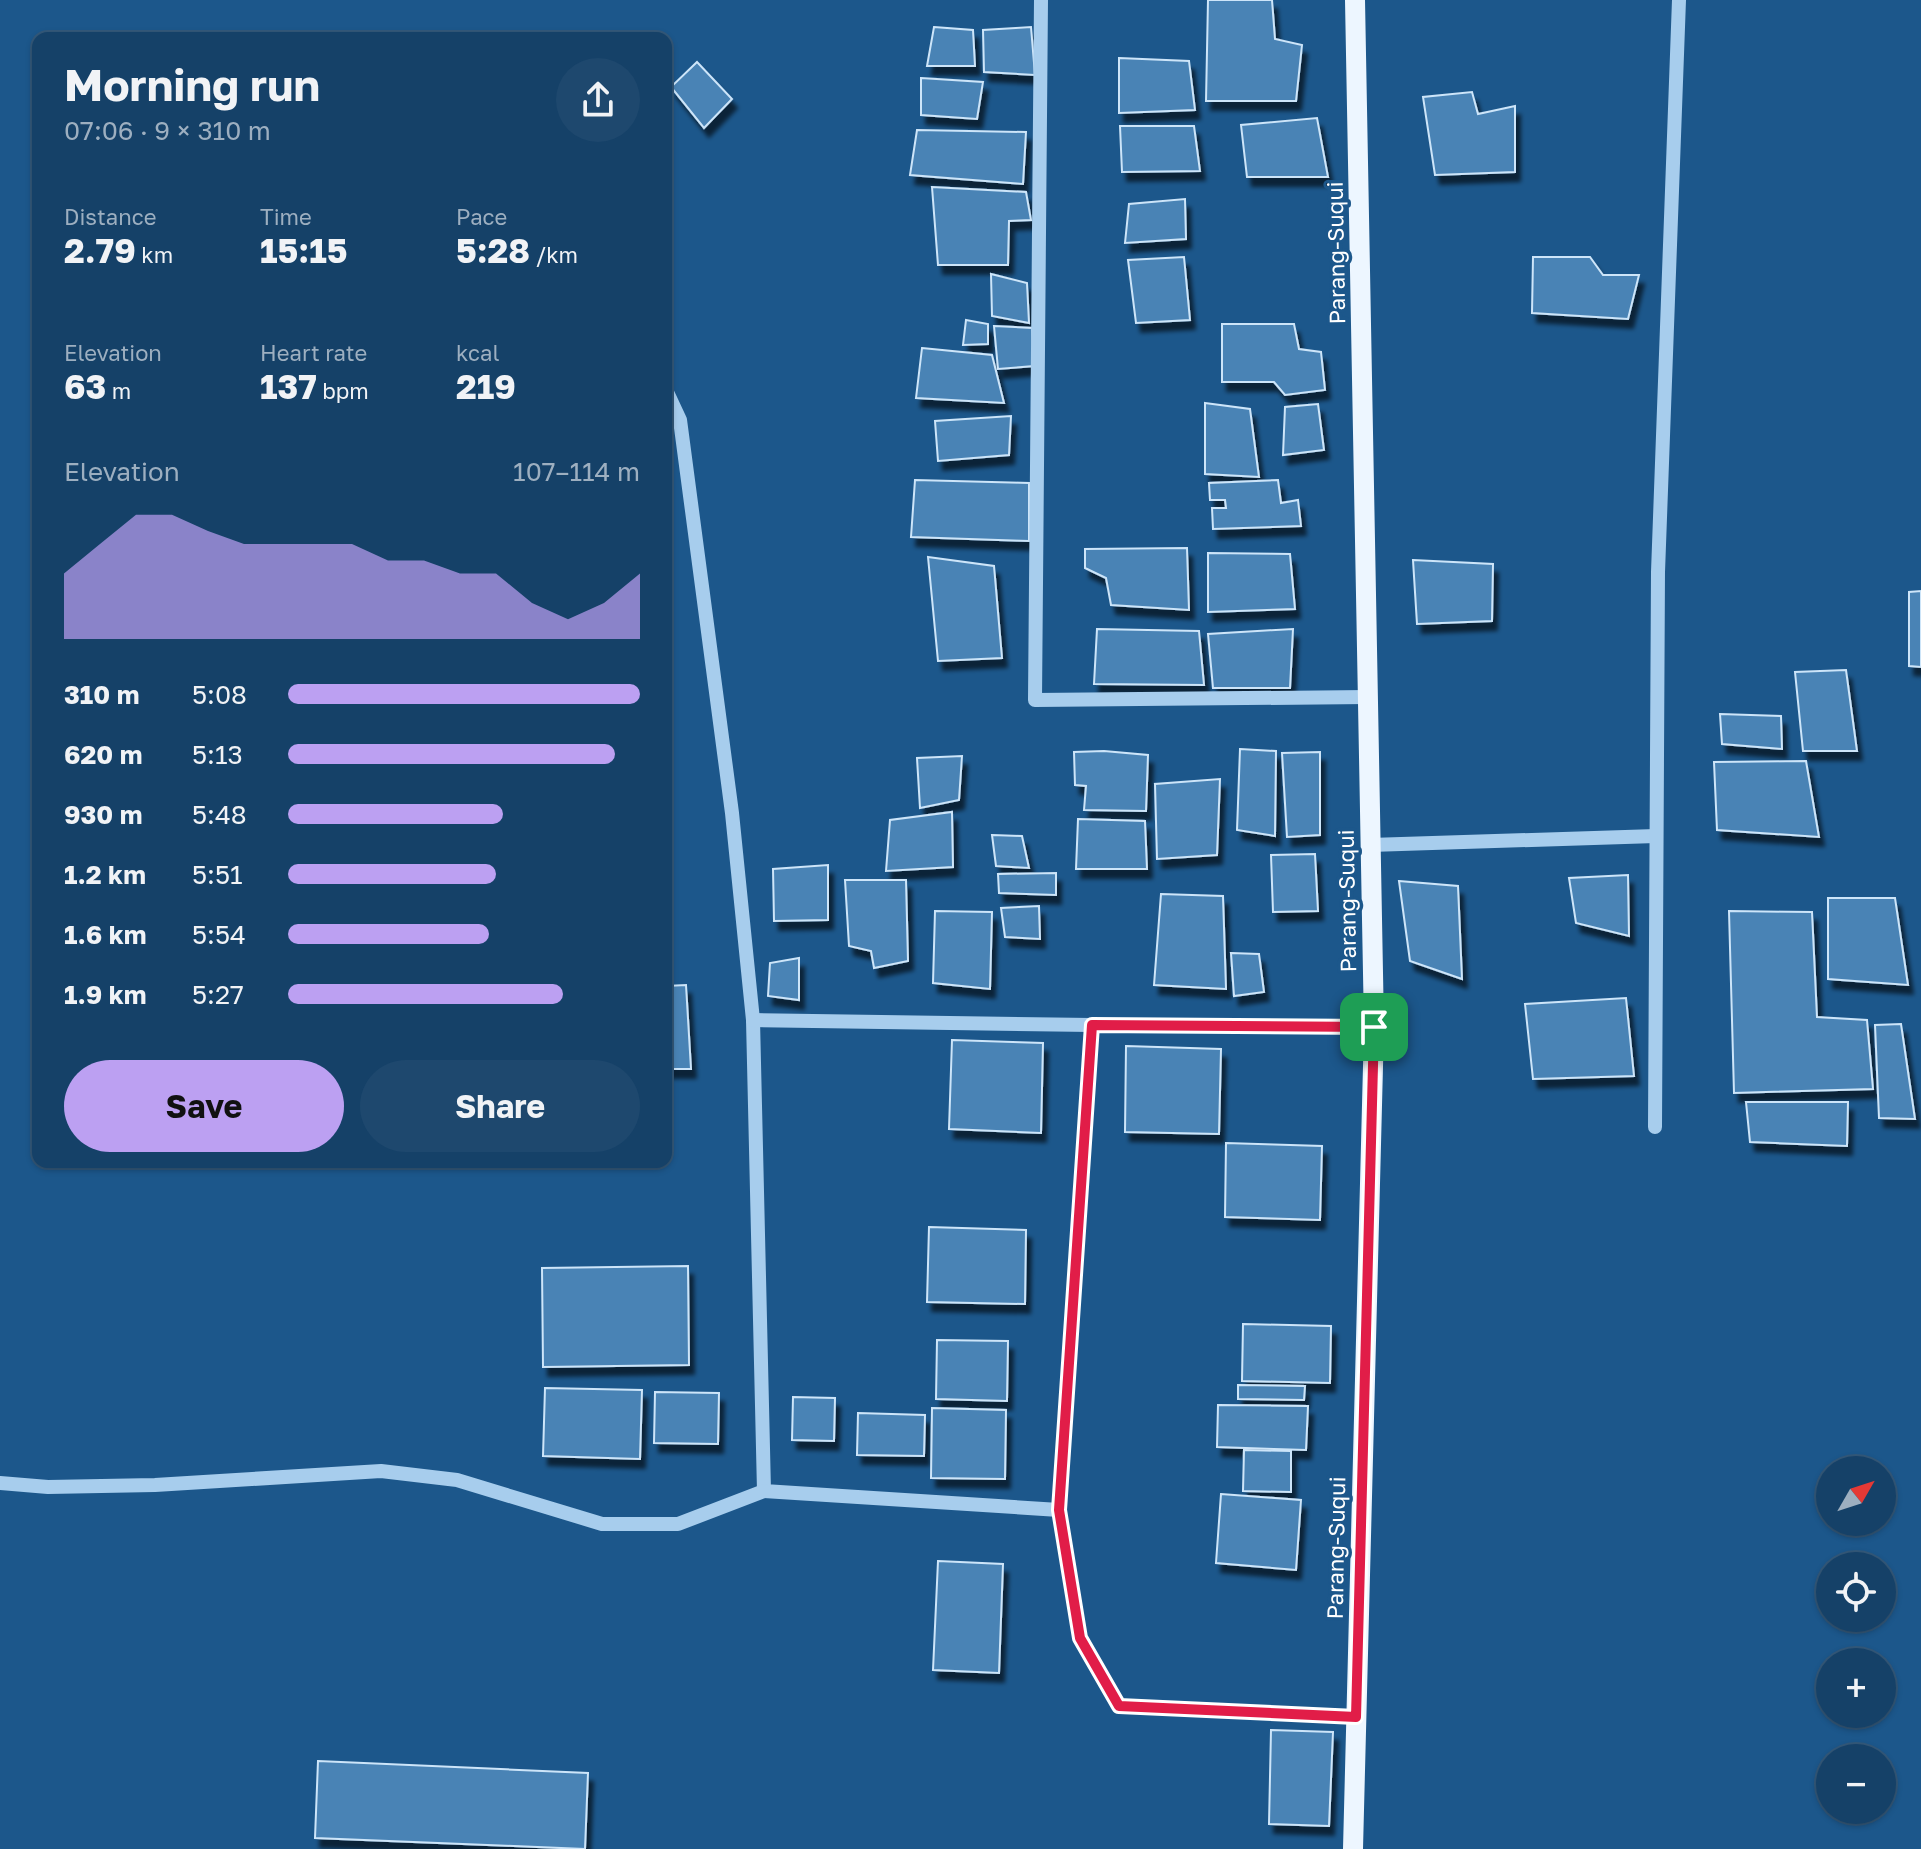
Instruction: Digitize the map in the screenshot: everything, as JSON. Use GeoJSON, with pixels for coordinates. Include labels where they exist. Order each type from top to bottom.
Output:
{"type":"FeatureCollection","features":[{"type":"Feature","properties":{"kind":"main road","name":"Parang-Suqui"},"geometry":{"type":"LineString","coordinates":[[1353,1849],[1374,1027],[1355,0]]}},
{"type":"Feature","properties":{"kind":"street"},"geometry":{"type":"LineString","coordinates":[[1041,0],[1035,700],[1368,697]]}},
{"type":"Feature","properties":{"kind":"street"},"geometry":{"type":"LineString","coordinates":[[1655,1127],[1658,572],[1679,0]]}},
{"type":"Feature","properties":{"kind":"street"},"geometry":{"type":"LineString","coordinates":[[672,403],[683,436],[732,813],[753,1020],[764,1491]]}},
{"type":"Feature","properties":{"kind":"street"},"geometry":{"type":"LineString","coordinates":[[1370,845],[1656,836]]}},
{"type":"Feature","properties":{"kind":"street"},"geometry":{"type":"LineString","coordinates":[[753,1020],[1374,1027]]}},
{"type":"Feature","properties":{"kind":"street"},"geometry":{"type":"LineString","coordinates":[[1092,1025],[1059,1510],[1080,1638],[1119,1706],[1356,1717]]}},
{"type":"Feature","properties":{"kind":"street"},"geometry":{"type":"LineString","coordinates":[[0,1483],[48,1487],[155,1485],[381,1471],[457,1480],[602,1524],[678,1524],[764,1491],[1059,1510]]}},
{"type":"Feature","properties":{"kind":"building"},"geometry":{"type":"Polygon","coordinates":[[[1208,0],[1272,0],[1275,39],[1302,45],[1296,101],[1206,101],[1208,0]]]}},
{"type":"Feature","properties":{"kind":"building"},"geometry":{"type":"Polygon","coordinates":[[[934,27],[973,30],[975,66],[927,66],[934,27]]]}},
{"type":"Feature","properties":{"kind":"building"},"geometry":{"type":"Polygon","coordinates":[[[1031,27],[1035,75],[984,72],[983,30],[1031,27]]]}},
{"type":"Feature","properties":{"kind":"building"},"geometry":{"type":"Polygon","coordinates":[[[1119,58],[1189,61],[1195,110],[1119,113],[1119,58]]]}},
{"type":"Feature","properties":{"kind":"building"},"geometry":{"type":"Polygon","coordinates":[[[697,62],[732,99],[704,128],[672,86],[697,62]]]}},
{"type":"Feature","properties":{"kind":"building"},"geometry":{"type":"Polygon","coordinates":[[[921,78],[983,82],[977,119],[921,115],[921,78]]]}},
{"type":"Feature","properties":{"kind":"building"},"geometry":{"type":"Polygon","coordinates":[[[1472,92],[1478,114],[1515,106],[1515,172],[1435,175],[1423,97],[1472,92]]]}},
{"type":"Feature","properties":{"kind":"building"},"geometry":{"type":"Polygon","coordinates":[[[1317,118],[1328,177],[1247,177],[1241,125],[1317,118]]]}},
{"type":"Feature","properties":{"kind":"building"},"geometry":{"type":"Polygon","coordinates":[[[1120,126],[1194,126],[1200,171],[1122,172],[1120,126]]]}},
{"type":"Feature","properties":{"kind":"building"},"geometry":{"type":"Polygon","coordinates":[[[917,130],[1026,132],[1023,184],[910,175],[917,130]]]}},
{"type":"Feature","properties":{"kind":"building"},"geometry":{"type":"Polygon","coordinates":[[[932,187],[1026,192],[1031,220],[1009,221],[1008,265],[938,265],[932,187]]]}},
{"type":"Feature","properties":{"kind":"building"},"geometry":{"type":"Polygon","coordinates":[[[1185,199],[1186,239],[1125,243],[1129,204],[1185,199]]]}},
{"type":"Feature","properties":{"kind":"building"},"geometry":{"type":"Polygon","coordinates":[[[1184,257],[1190,320],[1136,323],[1128,260],[1184,257]]]}},
{"type":"Feature","properties":{"kind":"building"},"geometry":{"type":"Polygon","coordinates":[[[1533,257],[1590,257],[1603,275],[1639,275],[1628,319],[1532,313],[1533,257]]]}},
{"type":"Feature","properties":{"kind":"building"},"geometry":{"type":"Polygon","coordinates":[[[991,274],[1027,283],[1029,323],[992,316],[991,274]]]}},
{"type":"Feature","properties":{"kind":"building"},"geometry":{"type":"Polygon","coordinates":[[[966,320],[988,324],[988,344],[963,345],[966,320]]]}},
{"type":"Feature","properties":{"kind":"building"},"geometry":{"type":"Polygon","coordinates":[[[1222,324],[1294,324],[1299,349],[1321,352],[1325,390],[1285,395],[1274,382],[1222,382],[1222,324]]]}},
{"type":"Feature","properties":{"kind":"building"},"geometry":{"type":"Polygon","coordinates":[[[994,326],[1032,328],[1034,366],[998,369],[994,326]]]}},
{"type":"Feature","properties":{"kind":"building"},"geometry":{"type":"Polygon","coordinates":[[[922,348],[992,355],[1004,403],[916,398],[922,348]]]}},
{"type":"Feature","properties":{"kind":"building"},"geometry":{"type":"Polygon","coordinates":[[[1205,403],[1250,409],[1259,477],[1205,474],[1205,403]]]}},
{"type":"Feature","properties":{"kind":"building"},"geometry":{"type":"Polygon","coordinates":[[[1318,404],[1324,450],[1283,455],[1285,407],[1318,404]]]}},
{"type":"Feature","properties":{"kind":"building"},"geometry":{"type":"Polygon","coordinates":[[[1011,416],[1009,455],[938,461],[935,421],[1011,416]]]}},
{"type":"Feature","properties":{"kind":"building"},"geometry":{"type":"Polygon","coordinates":[[[915,480],[1029,483],[1029,541],[911,537],[915,480]]]}},
{"type":"Feature","properties":{"kind":"building"},"geometry":{"type":"Polygon","coordinates":[[[1278,480],[1281,503],[1298,500],[1301,526],[1213,529],[1212,508],[1226,508],[1225,500],[1210,500],[1209,483],[1278,480]]]}},
{"type":"Feature","properties":{"kind":"building"},"geometry":{"type":"Polygon","coordinates":[[[1187,548],[1189,610],[1111,605],[1106,578],[1085,568],[1085,549],[1187,548]]]}},
{"type":"Feature","properties":{"kind":"building"},"geometry":{"type":"Polygon","coordinates":[[[1208,553],[1290,554],[1295,609],[1208,612],[1208,553]]]}},
{"type":"Feature","properties":{"kind":"building"},"geometry":{"type":"Polygon","coordinates":[[[928,557],[994,566],[1002,658],[938,661],[928,557]]]}},
{"type":"Feature","properties":{"kind":"building"},"geometry":{"type":"Polygon","coordinates":[[[1413,560],[1493,564],[1492,621],[1417,624],[1413,560]]]}},
{"type":"Feature","properties":{"kind":"building"},"geometry":{"type":"Polygon","coordinates":[[[1921,591],[1921,667],[1909,666],[1909,592],[1921,591]]]}},
{"type":"Feature","properties":{"kind":"building"},"geometry":{"type":"Polygon","coordinates":[[[1097,629],[1199,631],[1204,685],[1094,684],[1097,629]]]}},
{"type":"Feature","properties":{"kind":"building"},"geometry":{"type":"Polygon","coordinates":[[[1293,629],[1290,688],[1213,688],[1208,634],[1293,629]]]}},
{"type":"Feature","properties":{"kind":"building"},"geometry":{"type":"Polygon","coordinates":[[[1846,670],[1857,751],[1803,751],[1795,672],[1846,670]]]}},
{"type":"Feature","properties":{"kind":"building"},"geometry":{"type":"Polygon","coordinates":[[[1720,714],[1781,716],[1782,749],[1722,744],[1720,714]]]}},
{"type":"Feature","properties":{"kind":"building"},"geometry":{"type":"Polygon","coordinates":[[[1240,749],[1276,751],[1275,836],[1237,830],[1240,749]]]}},
{"type":"Feature","properties":{"kind":"building"},"geometry":{"type":"Polygon","coordinates":[[[1074,752],[1148,755],[1146,811],[1084,810],[1086,786],[1075,785],[1074,752]]]}},
{"type":"Feature","properties":{"kind":"building"},"geometry":{"type":"Polygon","coordinates":[[[1320,752],[1320,835],[1287,837],[1282,753],[1320,752]]]}},
{"type":"Feature","properties":{"kind":"building"},"geometry":{"type":"Polygon","coordinates":[[[962,756],[959,800],[920,808],[917,758],[962,756]]]}},
{"type":"Feature","properties":{"kind":"building"},"geometry":{"type":"Polygon","coordinates":[[[1806,761],[1819,837],[1717,830],[1714,762],[1806,761]]]}},
{"type":"Feature","properties":{"kind":"building"},"geometry":{"type":"Polygon","coordinates":[[[1220,779],[1217,855],[1157,859],[1155,784],[1220,779]]]}},
{"type":"Feature","properties":{"kind":"building"},"geometry":{"type":"Polygon","coordinates":[[[952,812],[953,867],[886,871],[890,820],[952,812]]]}},
{"type":"Feature","properties":{"kind":"building"},"geometry":{"type":"Polygon","coordinates":[[[1078,819],[1145,821],[1147,869],[1076,869],[1078,819]]]}},
{"type":"Feature","properties":{"kind":"building"},"geometry":{"type":"Polygon","coordinates":[[[992,835],[1022,836],[1029,868],[996,866],[992,835]]]}},
{"type":"Feature","properties":{"kind":"building"},"geometry":{"type":"Polygon","coordinates":[[[1315,854],[1318,911],[1273,912],[1271,855],[1315,854]]]}},
{"type":"Feature","properties":{"kind":"building"},"geometry":{"type":"Polygon","coordinates":[[[828,865],[828,920],[774,921],[773,869],[828,865]]]}},
{"type":"Feature","properties":{"kind":"building"},"geometry":{"type":"Polygon","coordinates":[[[1056,873],[1056,895],[999,893],[998,874],[1056,873]]]}},
{"type":"Feature","properties":{"kind":"building"},"geometry":{"type":"Polygon","coordinates":[[[1628,875],[1629,936],[1576,923],[1569,878],[1628,875]]]}},
{"type":"Feature","properties":{"kind":"building"},"geometry":{"type":"Polygon","coordinates":[[[845,880],[906,880],[908,961],[874,968],[871,951],[849,946],[845,880]]]}},
{"type":"Feature","properties":{"kind":"building"},"geometry":{"type":"Polygon","coordinates":[[[1399,881],[1458,886],[1462,979],[1410,961],[1399,881]]]}},
{"type":"Feature","properties":{"kind":"building"},"geometry":{"type":"Polygon","coordinates":[[[1161,894],[1223,896],[1226,989],[1154,985],[1161,894]]]}},
{"type":"Feature","properties":{"kind":"building"},"geometry":{"type":"Polygon","coordinates":[[[1828,898],[1895,898],[1908,985],[1828,979],[1828,898]]]}},
{"type":"Feature","properties":{"kind":"building"},"geometry":{"type":"Polygon","coordinates":[[[1039,906],[1040,939],[1005,937],[1001,908],[1039,906]]]}},
{"type":"Feature","properties":{"kind":"building"},"geometry":{"type":"Polygon","coordinates":[[[935,911],[992,912],[990,989],[933,983],[935,911]]]}},
{"type":"Feature","properties":{"kind":"building"},"geometry":{"type":"Polygon","coordinates":[[[1729,911],[1812,912],[1817,1017],[1867,1020],[1873,1089],[1734,1093],[1729,911]]]}},
{"type":"Feature","properties":{"kind":"building"},"geometry":{"type":"Polygon","coordinates":[[[1231,953],[1259,954],[1264,992],[1234,996],[1231,953]]]}},
{"type":"Feature","properties":{"kind":"building"},"geometry":{"type":"Polygon","coordinates":[[[799,958],[799,1000],[768,996],[770,963],[799,958]]]}},
{"type":"Feature","properties":{"kind":"building"},"geometry":{"type":"Polygon","coordinates":[[[686,985],[691,1069],[672,1069],[672,986],[686,985]]]}},
{"type":"Feature","properties":{"kind":"building"},"geometry":{"type":"Polygon","coordinates":[[[1626,998],[1634,1076],[1533,1079],[1525,1004],[1626,998]]]}},
{"type":"Feature","properties":{"kind":"building"},"geometry":{"type":"Polygon","coordinates":[[[1901,1024],[1915,1119],[1879,1118],[1875,1025],[1901,1024]]]}},
{"type":"Feature","properties":{"kind":"building"},"geometry":{"type":"Polygon","coordinates":[[[952,1040],[1043,1043],[1041,1133],[949,1129],[952,1040]]]}},
{"type":"Feature","properties":{"kind":"building"},"geometry":{"type":"Polygon","coordinates":[[[1126,1046],[1221,1049],[1219,1134],[1125,1132],[1126,1046]]]}},
{"type":"Feature","properties":{"kind":"building"},"geometry":{"type":"Polygon","coordinates":[[[1746,1102],[1848,1102],[1847,1146],[1750,1142],[1746,1102]]]}},
{"type":"Feature","properties":{"kind":"building"},"geometry":{"type":"Polygon","coordinates":[[[1226,1143],[1322,1146],[1320,1220],[1225,1217],[1226,1143]]]}},
{"type":"Feature","properties":{"kind":"building"},"geometry":{"type":"Polygon","coordinates":[[[929,1227],[1026,1230],[1025,1304],[927,1302],[929,1227]]]}},
{"type":"Feature","properties":{"kind":"building"},"geometry":{"type":"Polygon","coordinates":[[[688,1266],[689,1365],[543,1367],[542,1268],[688,1266]]]}},
{"type":"Feature","properties":{"kind":"building"},"geometry":{"type":"Polygon","coordinates":[[[1243,1324],[1331,1326],[1330,1383],[1242,1381],[1243,1324]]]}},
{"type":"Feature","properties":{"kind":"building"},"geometry":{"type":"Polygon","coordinates":[[[937,1340],[1008,1341],[1007,1401],[936,1399],[937,1340]]]}},
{"type":"Feature","properties":{"kind":"building"},"geometry":{"type":"Polygon","coordinates":[[[1238,1385],[1305,1386],[1304,1400],[1238,1399],[1238,1385]]]}},
{"type":"Feature","properties":{"kind":"building"},"geometry":{"type":"Polygon","coordinates":[[[545,1388],[642,1390],[640,1459],[543,1456],[545,1388]]]}},
{"type":"Feature","properties":{"kind":"building"},"geometry":{"type":"Polygon","coordinates":[[[655,1392],[719,1393],[718,1444],[654,1443],[655,1392]]]}},
{"type":"Feature","properties":{"kind":"building"},"geometry":{"type":"Polygon","coordinates":[[[793,1397],[835,1398],[834,1441],[792,1440],[793,1397]]]}},
{"type":"Feature","properties":{"kind":"building"},"geometry":{"type":"Polygon","coordinates":[[[1218,1405],[1308,1406],[1306,1450],[1217,1447],[1218,1405]]]}},
{"type":"Feature","properties":{"kind":"building"},"geometry":{"type":"Polygon","coordinates":[[[932,1408],[1006,1410],[1005,1479],[931,1478],[932,1408]]]}},
{"type":"Feature","properties":{"kind":"building"},"geometry":{"type":"Polygon","coordinates":[[[858,1413],[925,1415],[924,1456],[857,1455],[858,1413]]]}},
{"type":"Feature","properties":{"kind":"building"},"geometry":{"type":"Polygon","coordinates":[[[1244,1450],[1291,1451],[1291,1492],[1243,1491],[1244,1450]]]}},
{"type":"Feature","properties":{"kind":"building"},"geometry":{"type":"Polygon","coordinates":[[[1221,1494],[1301,1500],[1296,1570],[1216,1563],[1221,1494]]]}},
{"type":"Feature","properties":{"kind":"building"},"geometry":{"type":"Polygon","coordinates":[[[938,1561],[1003,1564],[999,1673],[933,1670],[938,1561]]]}},
{"type":"Feature","properties":{"kind":"building"},"geometry":{"type":"Polygon","coordinates":[[[1271,1730],[1333,1732],[1329,1826],[1269,1824],[1271,1730]]]}},
{"type":"Feature","properties":{"kind":"building"},"geometry":{"type":"Polygon","coordinates":[[[318,1761],[588,1773],[585,1849],[315,1838],[318,1761]]]}},
{"type":"Feature","properties":{"kind":"route"},"geometry":{"type":"LineString","coordinates":[[1092,1025],[1374,1027],[1356,1717],[1119,1706],[1080,1638],[1059,1510],[1092,1025]]}}]}
